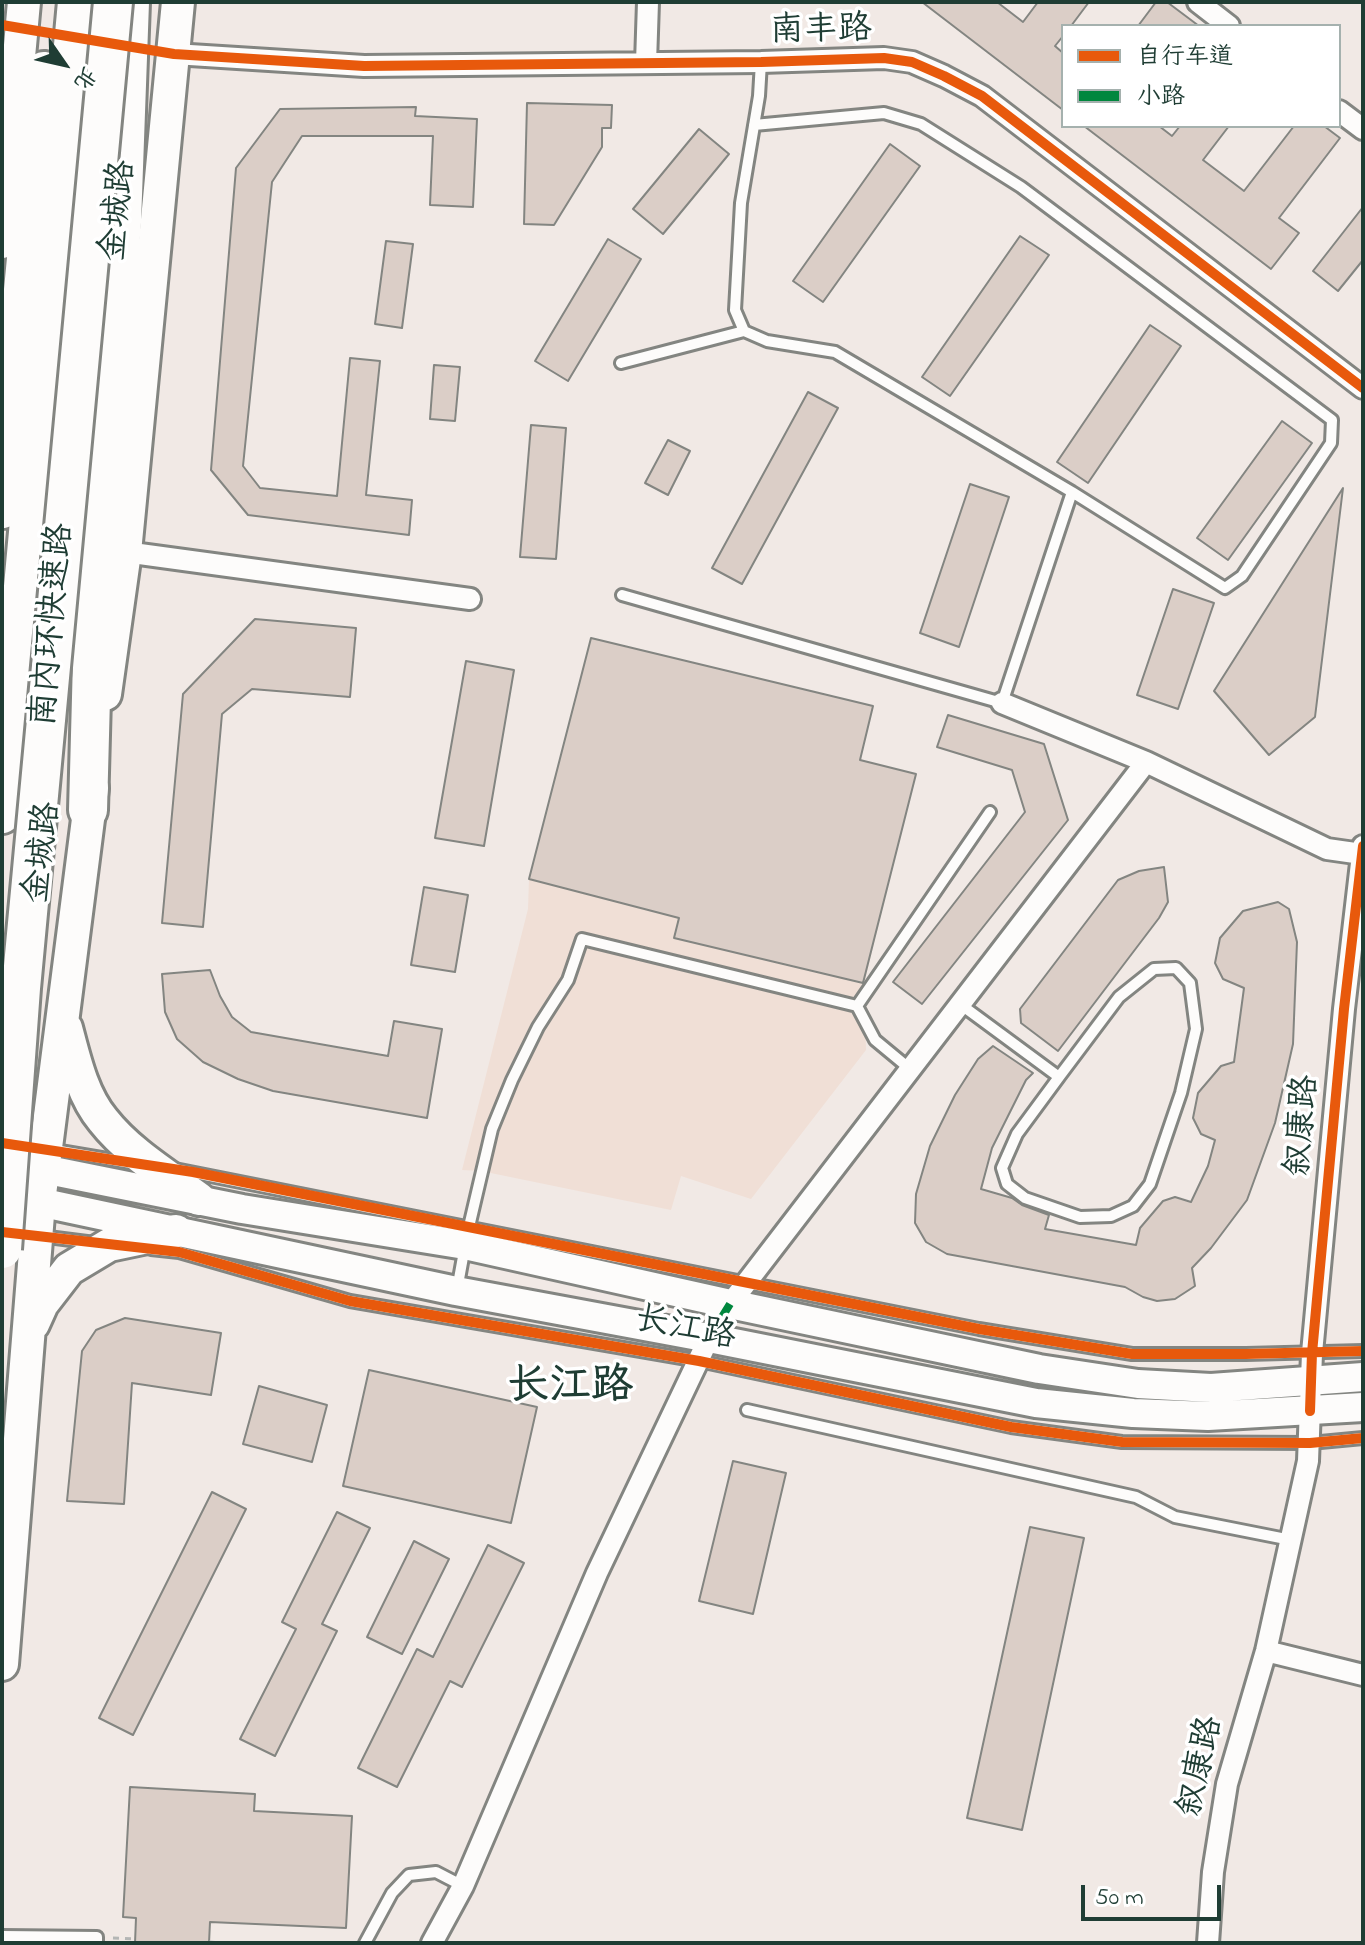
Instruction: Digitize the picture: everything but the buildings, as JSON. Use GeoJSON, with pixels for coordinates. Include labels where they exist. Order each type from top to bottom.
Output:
{"type":"FeatureCollection","features":[{"type":"Feature","properties":{"kind":"highway"},"geometry":{"type":"LineString","coordinates":[[2,509],[48,30],[75,2]]}},
{"type":"Feature","properties":{"kind":"highway","name":"南内环快速路"},"geometry":{"type":"LineString","coordinates":[[2,814],[75,2]]}},
{"type":"Feature","properties":{"kind":"highway","name":"南内环快速路"},"geometry":{"type":"LineString","coordinates":[[19,1242],[22,973],[113,2]]}},
{"type":"Feature","properties":{"kind":"highway"},"geometry":{"type":"LineString","coordinates":[[88,810],[94,585],[122,222],[130,2]]}},
{"type":"Feature","properties":{"kind":"main road"},"geometry":{"type":"LineString","coordinates":[[2,242],[24,2]]}},
{"type":"Feature","properties":{"kind":"main road","name":"金城路"},"geometry":{"type":"LineString","coordinates":[[2,1664],[28,1334],[19,1242],[39,1202],[88,810],[125,552],[178,2]]}},
{"type":"Feature","properties":{"kind":"main road"},"geometry":{"type":"LineString","coordinates":[[62,1011],[75,1064],[102,1119],[126,1144],[199,1199]]}},
{"type":"Feature","properties":{"kind":"main road","name":"长江路"},"geometry":{"type":"LineString","coordinates":[[2,1165],[44,1159],[242,1209],[467,1236],[738,1293],[1039,1369],[1138,1384],[1211,1388],[1311,1366],[1363,1377]]}},
{"type":"Feature","properties":{"kind":"main road","name":"长江路"},"geometry":{"type":"LineString","coordinates":[[2,1198],[39,1202],[456,1291],[704,1350],[1036,1403],[1133,1413],[1208,1416],[1363,1407]]}},
{"type":"Feature","properties":{"kind":"main road"},"geometry":{"type":"LineString","coordinates":[[28,1334],[42,1304],[69,1269],[109,1245],[176,1231]]}},
{"type":"Feature","properties":{"kind":"street"},"geometry":{"type":"LineString","coordinates":[[646,63],[648,2]]}},
{"type":"Feature","properties":{"kind":"street"},"geometry":{"type":"LineString","coordinates":[[1198,2],[1226,24]]}},
{"type":"Feature","properties":{"kind":"street","name":"南丰路"},"geometry":{"type":"LineString","coordinates":[[174,54],[364,66],[884,58],[912,62],[982,96],[1363,388]]}},
{"type":"Feature","properties":{"kind":"street"},"geometry":{"type":"LineString","coordinates":[[1341,112],[1363,129]]}},
{"type":"Feature","properties":{"kind":"street"},"geometry":{"type":"LineString","coordinates":[[125,552],[470,599]]}},
{"type":"Feature","properties":{"kind":"street"},"geometry":{"type":"LineString","coordinates":[[1002,703],[1146,762],[1327,849],[1362,854]]}},
{"type":"Feature","properties":{"kind":"street"},"geometry":{"type":"LineString","coordinates":[[738,1293],[1146,762]]}},
{"type":"Feature","properties":{"kind":"street","name":"叙康路"},"geometry":{"type":"LineString","coordinates":[[1208,1943],[1213,1872],[1227,1784],[1266,1651],[1308,1461],[1311,1366],[1353,1010],[1363,846]]}},
{"type":"Feature","properties":{"kind":"street"},"geometry":{"type":"LineString","coordinates":[[432,1943],[463,1886],[597,1573],[704,1350]]}},
{"type":"Feature","properties":{"kind":"street"},"geometry":{"type":"LineString","coordinates":[[1266,1651],[1363,1675]]}},
{"type":"Feature","properties":{"kind":"lane"},"geometry":{"type":"LineString","coordinates":[[744,331],[735,310],[741,203],[759,96],[761,62]]}},
{"type":"Feature","properties":{"kind":"lane"},"geometry":{"type":"LineString","coordinates":[[621,363],[744,331],[767,341],[835,352],[1072,492],[1225,588],[1242,576],[1331,443],[1332,420],[1021,187],[921,124],[884,113],[754,125]]}},
{"type":"Feature","properties":{"kind":"lane"},"geometry":{"type":"LineString","coordinates":[[622,595],[1002,703],[1072,492]]}},
{"type":"Feature","properties":{"kind":"lane"},"geometry":{"type":"LineString","coordinates":[[857,1006],[990,812]]}},
{"type":"Feature","properties":{"kind":"lane"},"geometry":{"type":"LineString","coordinates":[[456,1291],[492,1129],[538,1027],[568,980],[582,939],[857,1006],[875,1040],[910,1069]]}},
{"type":"Feature","properties":{"kind":"lane"},"geometry":{"type":"LineString","coordinates":[[1176,968],[1190,983],[1196,1029],[1181,1093],[1150,1184],[1133,1206],[1111,1216],[1080,1217],[1025,1198],[1007,1184],[1002,1168],[1017,1134],[1059,1077],[1119,997],[1154,969],[1176,968]]}},
{"type":"Feature","properties":{"kind":"lane"},"geometry":{"type":"LineString","coordinates":[[960,1004],[1059,1077]]}},
{"type":"Feature","properties":{"kind":"lane","name":"长江路"},"geometry":{"type":"LineString","coordinates":[[2,1143],[44,1159],[154,1166],[193,1172],[467,1236]]}},
{"type":"Feature","properties":{"kind":"lane","name":"长江路"},"geometry":{"type":"LineString","coordinates":[[2,1232],[19,1242],[109,1245],[179,1252],[350,1301],[704,1350],[1025,1429],[1122,1442],[1310,1443],[1363,1438]]}},
{"type":"Feature","properties":{"kind":"lane","name":"长江路"},"geometry":{"type":"LineString","coordinates":[[1311,1366],[1363,1351]]}},
{"type":"Feature","properties":{"kind":"lane"},"geometry":{"type":"LineString","coordinates":[[747,1410],[1136,1497],[1175,1517],[1291,1540]]}},
{"type":"Feature","properties":{"kind":"lane"},"geometry":{"type":"LineString","coordinates":[[365,1943],[392,1893],[409,1875],[436,1872],[463,1886]]}},
{"type":"Feature","properties":{"kind":"lane"},"geometry":{"type":"LineString","coordinates":[[2,1936],[97,1940]]}},
{"type":"Feature","properties":{"kind":"path"},"geometry":{"type":"LineString","coordinates":[[97,1940],[135,1939]]}},
{"type":"Feature","properties":{"kind":"path"},"geometry":{"type":"LineString","coordinates":[[209,1942],[220,1943]]}},
{"type":"Feature","properties":{"kind":"shaded area"},"geometry":{"type":"Polygon","coordinates":[[[591,638],[873,706],[860,760],[916,774],[864,984],[866,1050],[751,1199],[681,1176],[671,1210],[481,1171],[462,1170],[528,909],[529,879],[591,638]]]}},
{"type":"Feature","properties":{"kind":"marked path"},"geometry":{"type":"LineString","coordinates":[[709,1338],[730,1304]]}},
{"type":"Feature","properties":{"kind":"cycle path"},"geometry":{"type":"LineString","coordinates":[[2,25],[174,54],[364,66],[884,58],[912,62],[982,96],[1363,388]]}},
{"type":"Feature","properties":{"kind":"cycle path"},"geometry":{"type":"LineString","coordinates":[[1310,1411],[1312,1353],[1344,1009],[1363,846]]}},
{"type":"Feature","properties":{"kind":"cycle path"},"geometry":{"type":"LineString","coordinates":[[2,1143],[193,1172],[979,1329],[1132,1354],[1363,1351]]}},
{"type":"Feature","properties":{"kind":"cycle path"},"geometry":{"type":"LineString","coordinates":[[2,1232],[179,1252],[350,1301],[699,1361],[1011,1427],[1122,1442],[1310,1443],[1363,1438]]}},
{"type":"Feature","properties":{"kind":"district","name":"长江路"},"geometry":{"type":"Point","coordinates":[570,1390]}}]}
